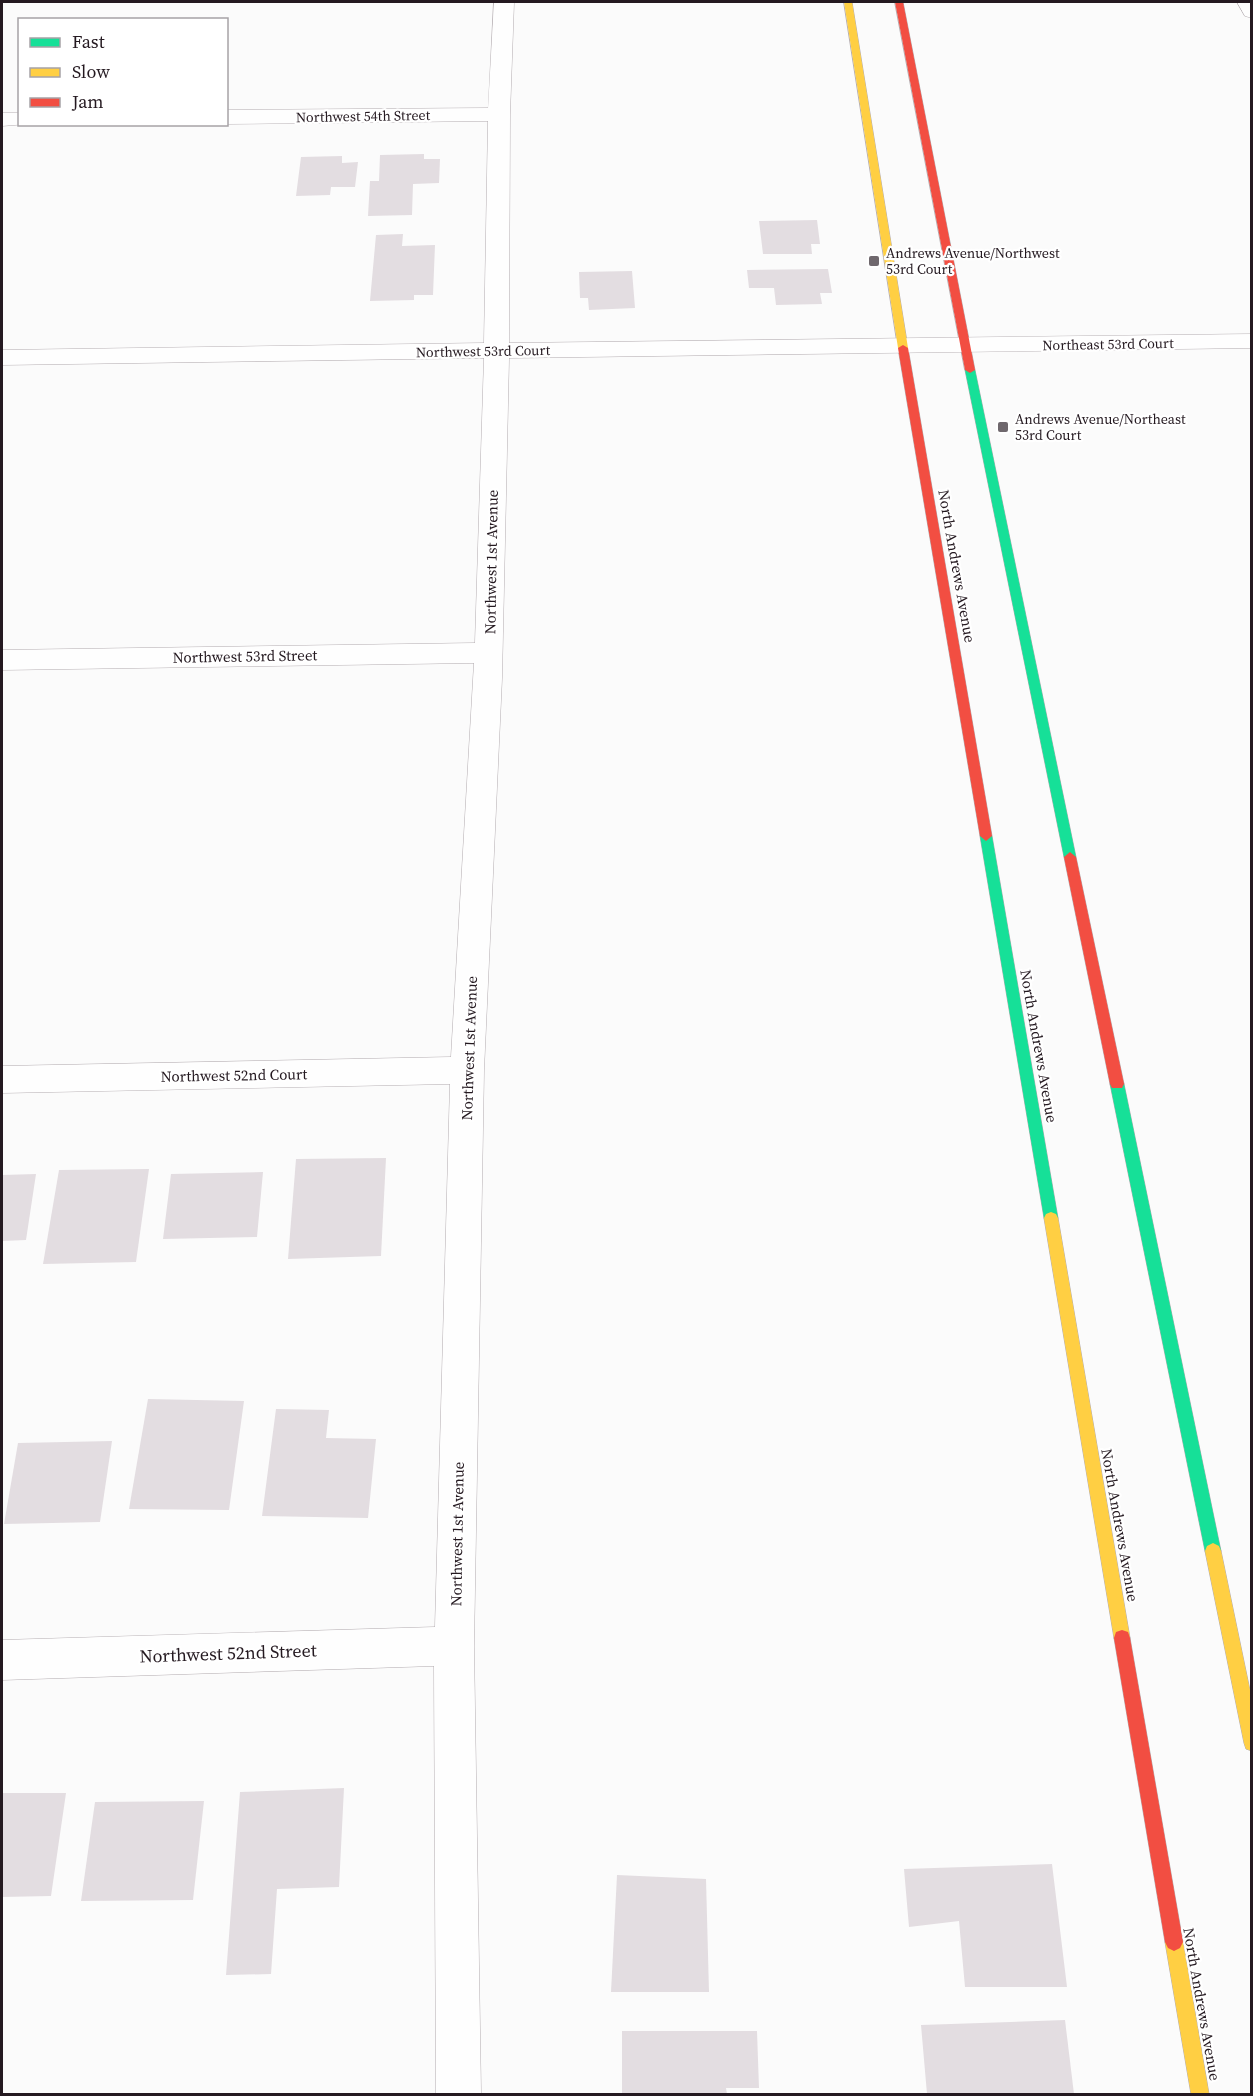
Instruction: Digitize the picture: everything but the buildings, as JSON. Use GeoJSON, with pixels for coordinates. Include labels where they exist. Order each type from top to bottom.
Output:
{"type":"FeatureCollection","features":[{"type":"Feature","properties":{"kind":"main road","name":"North Andrews Avenue"},"geometry":{"type":"LineString","coordinates":[[848,2],[903,347],[1200,2094]]}},
{"type":"Feature","properties":{"kind":"main road"},"geometry":{"type":"LineString","coordinates":[[899,2],[965,346],[1251,1743]]}},
{"type":"Feature","properties":{"kind":"street","name":"Northwest 1st Avenue"},"geometry":{"type":"LineString","coordinates":[[458,2094],[454,1646],[467,1070],[489,653],[497,351],[499,114],[504,2]]}},
{"type":"Feature","properties":{"kind":"street"},"geometry":{"type":"LineString","coordinates":[[1247,2],[1251,12]]}},
{"type":"Feature","properties":{"kind":"street","name":"Northwest 54th Street"},"geometry":{"type":"LineString","coordinates":[[228,117],[499,114]]}},
{"type":"Feature","properties":{"kind":"street"},"geometry":{"type":"LineString","coordinates":[[2,120],[18,120]]}},
{"type":"Feature","properties":{"kind":"street","name":"Northeast 53rd Court"},"geometry":{"type":"LineString","coordinates":[[965,346],[1251,341]]}},
{"type":"Feature","properties":{"kind":"street","name":"Northwest 53rd Court"},"geometry":{"type":"LineString","coordinates":[[2,357],[965,346]]}},
{"type":"Feature","properties":{"kind":"street","name":"Northwest 53rd Street"},"geometry":{"type":"LineString","coordinates":[[2,660],[489,653]]}},
{"type":"Feature","properties":{"kind":"street","name":"Northwest 52nd Court"},"geometry":{"type":"LineString","coordinates":[[2,1079],[467,1070]]}},
{"type":"Feature","properties":{"kind":"street","name":"Northwest 52nd Street"},"geometry":{"type":"LineString","coordinates":[[2,1660],[454,1646]]}},
{"type":"Feature","properties":{"kind":"traffic: fast"},"geometry":{"type":"LineString","coordinates":[[970,370],[1070,857]]}},
{"type":"Feature","properties":{"kind":"traffic: fast"},"geometry":{"type":"LineString","coordinates":[[986,836],[1051,1218]]}},
{"type":"Feature","properties":{"kind":"traffic: fast"},"geometry":{"type":"LineString","coordinates":[[1117,1084],[1213,1551]]}},
{"type":"Feature","properties":{"kind":"traffic: slow"},"geometry":{"type":"LineString","coordinates":[[848,2],[903,348]]}},
{"type":"Feature","properties":{"kind":"traffic: slow"},"geometry":{"type":"LineString","coordinates":[[1051,1218],[1122,1638]]}},
{"type":"Feature","properties":{"kind":"traffic: slow"},"geometry":{"type":"LineString","coordinates":[[1213,1551],[1252,1743]]}},
{"type":"Feature","properties":{"kind":"traffic: slow"},"geometry":{"type":"LineString","coordinates":[[1174,1942],[1200,2094]]}},
{"type":"Feature","properties":{"kind":"traffic: jam"},"geometry":{"type":"LineString","coordinates":[[899,2],[970,370]]}},
{"type":"Feature","properties":{"kind":"traffic: jam"},"geometry":{"type":"LineString","coordinates":[[903,348],[986,836]]}},
{"type":"Feature","properties":{"kind":"traffic: jam"},"geometry":{"type":"LineString","coordinates":[[1070,857],[1117,1084]]}},
{"type":"Feature","properties":{"kind":"traffic: jam"},"geometry":{"type":"LineString","coordinates":[[1122,1638],[1174,1942]]}},
{"type":"Feature","properties":{"kind":"place","name":"Andrews Avenue/Northwest 53rd Court"},"geometry":{"type":"Point","coordinates":[874,261]}},
{"type":"Feature","properties":{"kind":"place","name":"Andrews Avenue/Northeast 53rd Court"},"geometry":{"type":"Point","coordinates":[1003,427]}}]}
